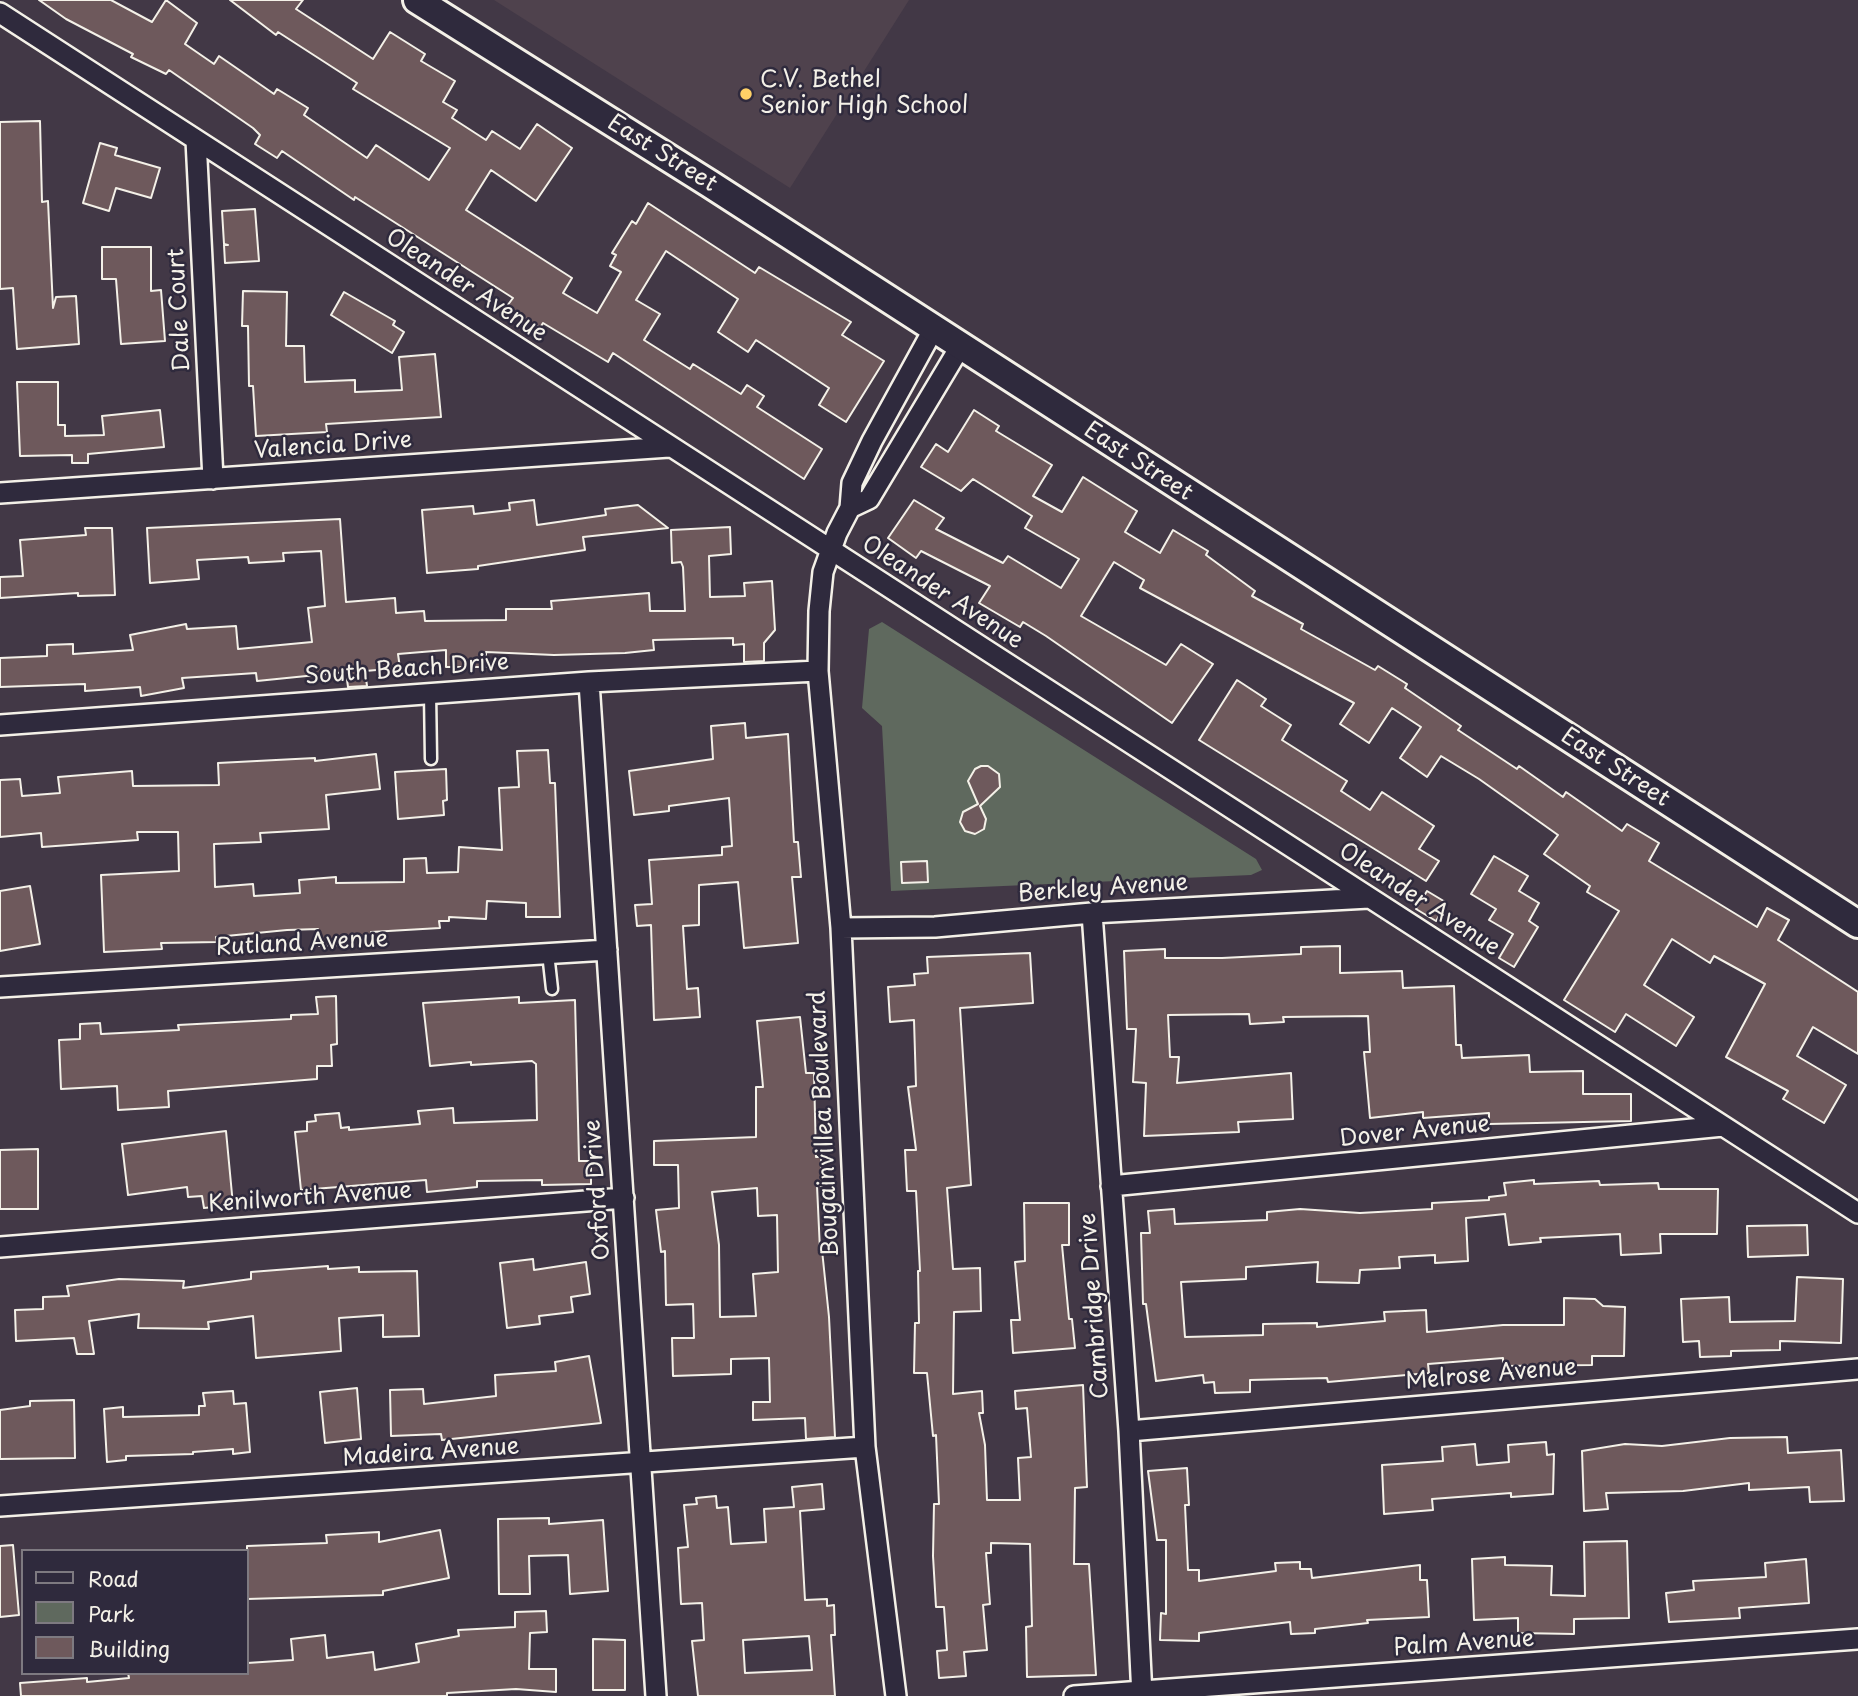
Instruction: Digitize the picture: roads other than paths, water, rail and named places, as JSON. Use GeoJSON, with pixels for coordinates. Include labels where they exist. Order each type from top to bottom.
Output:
{"type":"FeatureCollection","features":[{"type":"Feature","properties":{"kind":"main road","name":"East Street"},"geometry":{"type":"LineString","coordinates":[[417,0],[710,184],[1858,925]]}},
{"type":"Feature","properties":{"kind":"street","name":"Oleander Avenue"},"geometry":{"type":"LineString","coordinates":[[0,13],[1858,1213]]}},
{"type":"Feature","properties":{"kind":"street","name":"Dale Court"},"geometry":{"type":"LineString","coordinates":[[196,140],[214,479]]}},
{"type":"Feature","properties":{"kind":"street"},"geometry":{"type":"LineString","coordinates":[[933,330],[852,483],[850,508],[869,499],[960,347]]}},
{"type":"Feature","properties":{"kind":"street","name":"Valencia Drive"},"geometry":{"type":"LineString","coordinates":[[0,494],[669,447]]}},
{"type":"Feature","properties":{"kind":"street","name":"Bougainvillea Boulevard"},"geometry":{"type":"LineString","coordinates":[[850,508],[823,572],[817,671],[841,928],[865,1447],[896,1696]]}},
{"type":"Feature","properties":{"kind":"street","name":"South Beach Drive"},"geometry":{"type":"LineString","coordinates":[[0,725],[589,681],[817,671]]}},
{"type":"Feature","properties":{"kind":"street","name":"Oxford Drive"},"geometry":{"type":"LineString","coordinates":[[589,681],[656,1696]]}},
{"type":"Feature","properties":{"kind":"street","name":"Berkley Avenue"},"geometry":{"type":"LineString","coordinates":[[841,928],[935,927],[1092,913],[1369,898]]}},
{"type":"Feature","properties":{"kind":"street","name":"Cambridge Drive"},"geometry":{"type":"LineString","coordinates":[[1092,913],[1129,1431],[1142,1694]]}},
{"type":"Feature","properties":{"kind":"street","name":"Rutland Avenue"},"geometry":{"type":"LineString","coordinates":[[0,987],[607,950]]}},
{"type":"Feature","properties":{"kind":"street","name":"Dover Avenue"},"geometry":{"type":"LineString","coordinates":[[1111,1186],[1723,1126]]}},
{"type":"Feature","properties":{"kind":"street","name":"Kenilworth Avenue"},"geometry":{"type":"LineString","coordinates":[[0,1247],[624,1198]]}},
{"type":"Feature","properties":{"kind":"street","name":"Melrose Avenue"},"geometry":{"type":"LineString","coordinates":[[1129,1431],[1858,1368]]}},
{"type":"Feature","properties":{"kind":"street","name":"Madeira Avenue"},"geometry":{"type":"LineString","coordinates":[[0,1506],[865,1447]]}},
{"type":"Feature","properties":{"kind":"street","name":"Palm Avenue"},"geometry":{"type":"LineString","coordinates":[[1074,1696],[1142,1694],[1858,1639]]}},
{"type":"Feature","properties":{"kind":"lane"},"geometry":{"type":"LineString","coordinates":[[430,693],[432,759]]}},
{"type":"Feature","properties":{"kind":"lane"},"geometry":{"type":"LineString","coordinates":[[548,953],[552,989]]}},
{"type":"Feature","properties":{"kind":"place","name":"C.V. Bethel Senior High School"},"geometry":{"type":"Point","coordinates":[746,94]}}]}
